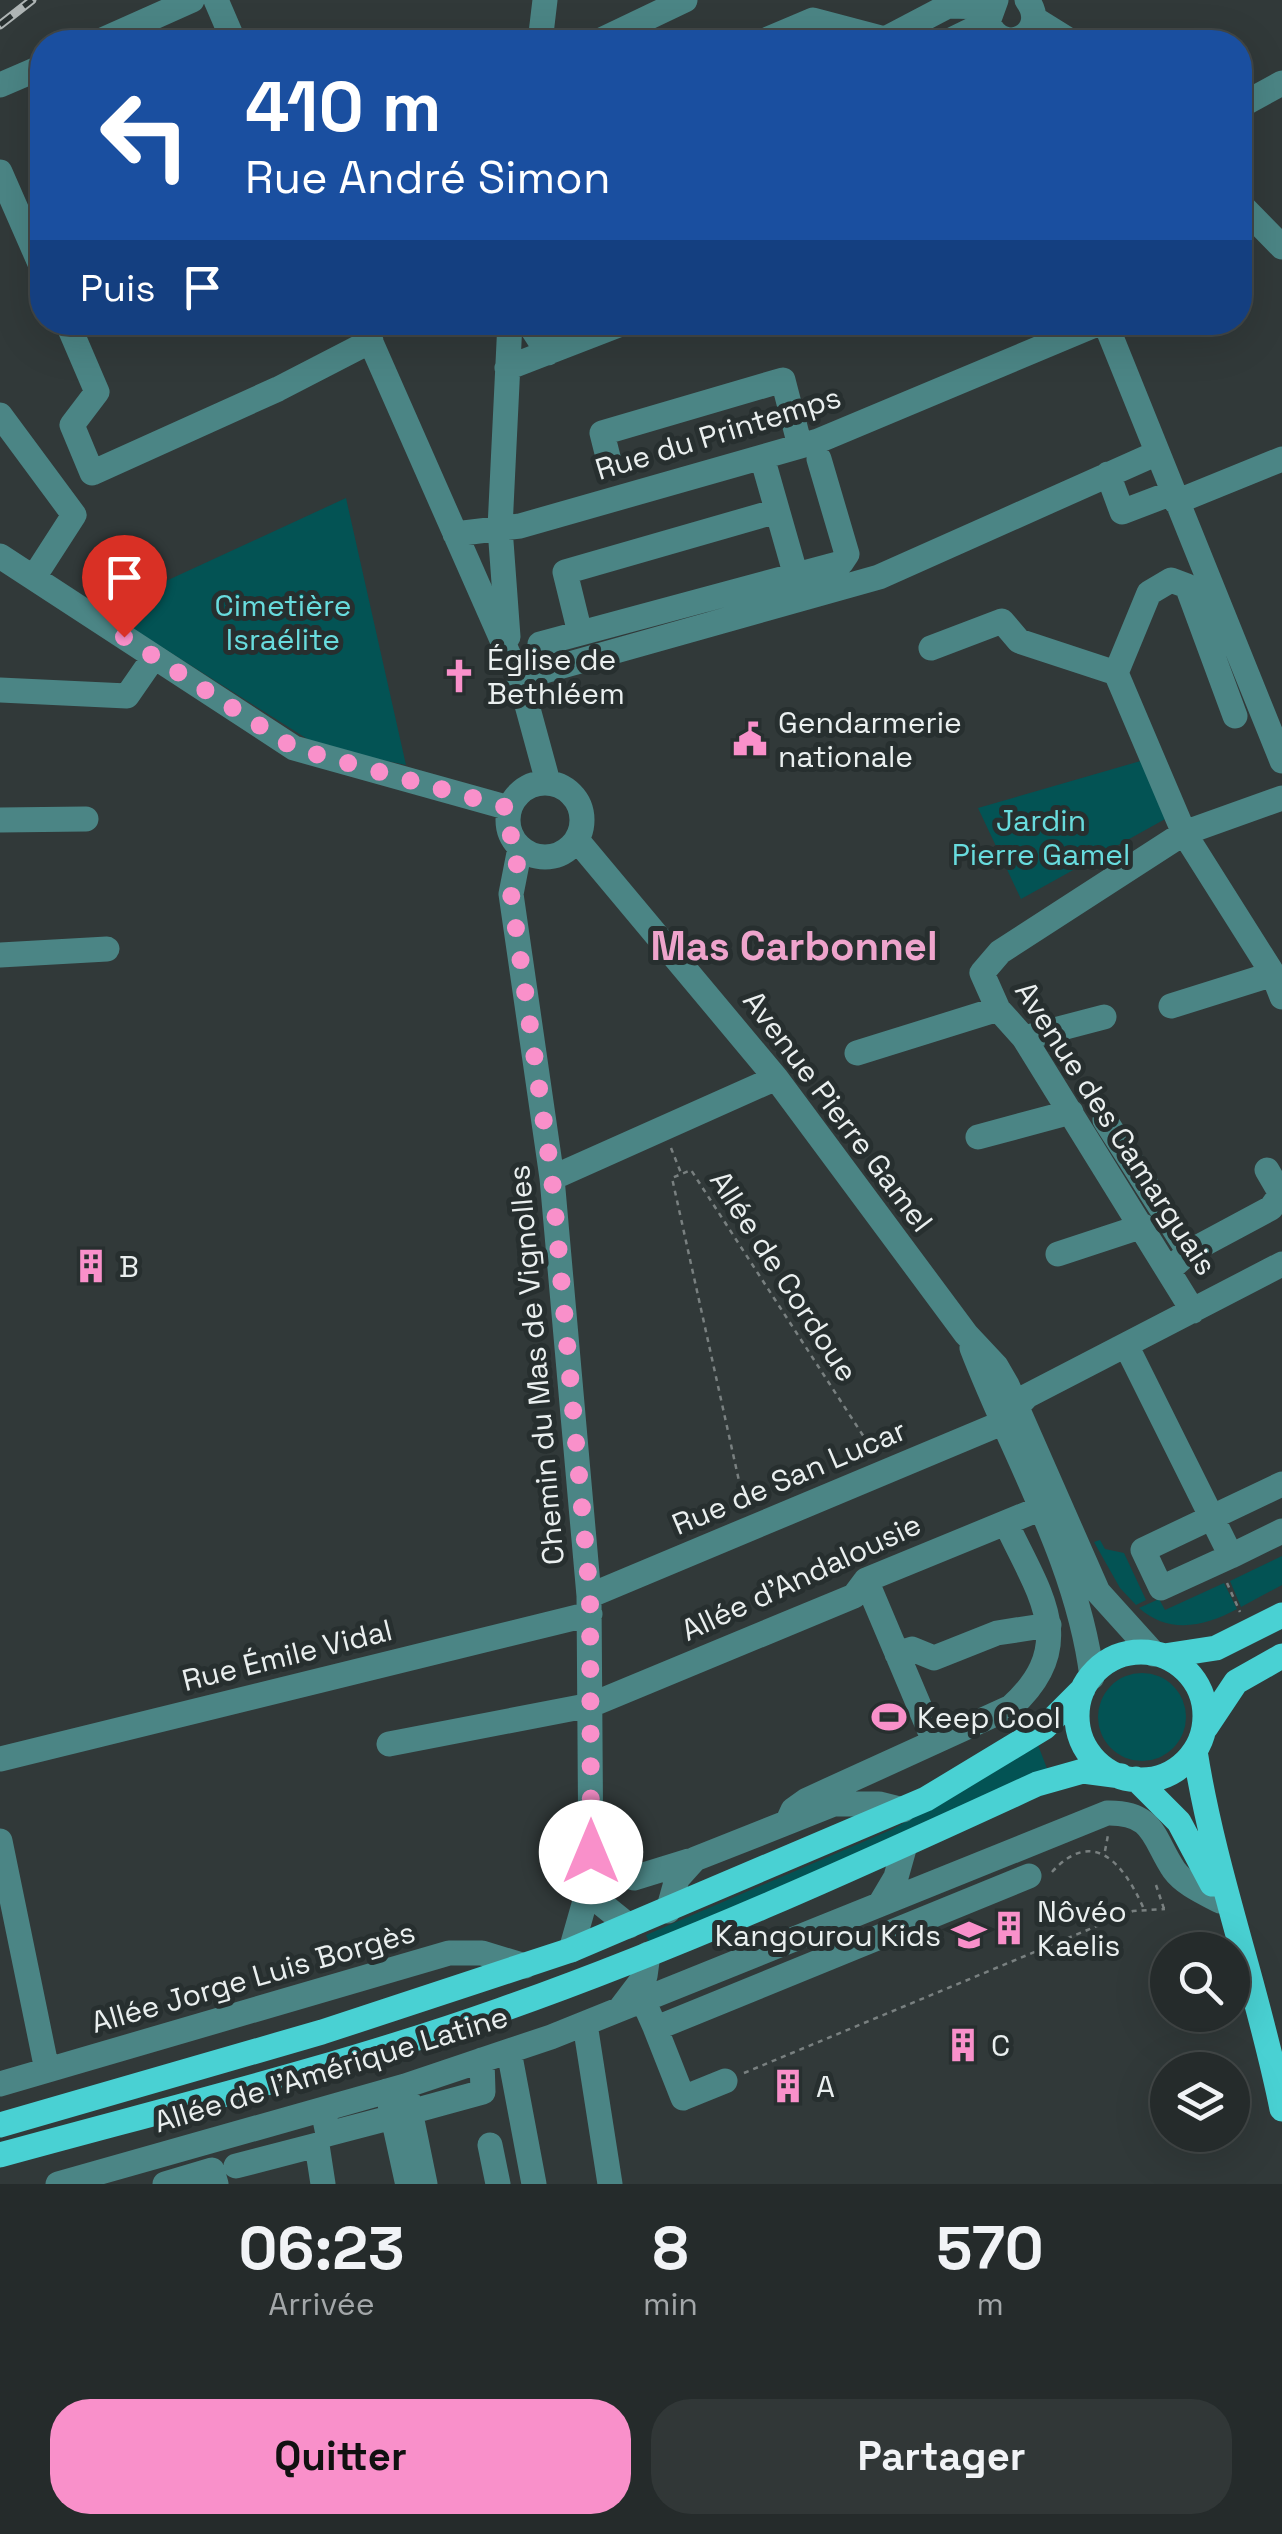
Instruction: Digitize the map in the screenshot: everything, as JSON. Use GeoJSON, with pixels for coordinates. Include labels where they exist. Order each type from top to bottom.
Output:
{"type":"FeatureCollection","features":[{"type":"Feature","properties":{"kind":"main road"},"geometry":{"type":"LineString","coordinates":[[0,2125],[322,2032],[571,1950],[903,1810],[1046,1727],[1088,1683],[1123,1655],[1216,1648],[1282,1615]]}},
{"type":"Feature","properties":{"kind":"main road"},"geometry":{"type":"LineString","coordinates":[[1159,1655],[1182,1668],[1200,1690],[1205,1712],[1199,1741],[1211,1840],[1239,1932]]}},
{"type":"Feature","properties":{"kind":"main road"},"geometry":{"type":"LineString","coordinates":[[0,2155],[383,2049],[499,2011],[648,1954],[1066,1773],[1096,1771],[1128,1778],[1166,1775],[1199,1741],[1236,1682],[1282,1656]]}},
{"type":"Feature","properties":{"kind":"main road"},"geometry":{"type":"LineString","coordinates":[[1088,1683],[1077,1715],[1081,1738],[1094,1759],[1128,1778],[1179,1822],[1236,1932]]}},
{"type":"Feature","properties":{"kind":"main road"},"geometry":{"type":"LineString","coordinates":[[1250,1976],[1282,2108]]}},
{"type":"Feature","properties":{"kind":"street"},"geometry":{"type":"LineString","coordinates":[[130,30],[192,0]]}},
{"type":"Feature","properties":{"kind":"street"},"geometry":{"type":"LineString","coordinates":[[216,0],[229,30]]}},
{"type":"Feature","properties":{"kind":"street"},"geometry":{"type":"LineString","coordinates":[[541,30],[545,0]]}},
{"type":"Feature","properties":{"kind":"street"},"geometry":{"type":"LineString","coordinates":[[622,30],[685,0]]}},
{"type":"Feature","properties":{"kind":"street"},"geometry":{"type":"LineString","coordinates":[[902,30],[948,6],[991,10]]}},
{"type":"Feature","properties":{"kind":"street"},"geometry":{"type":"LineString","coordinates":[[1031,9],[1057,30]]}},
{"type":"Feature","properties":{"kind":"street"},"geometry":{"type":"LineString","coordinates":[[964,30],[991,10]]}},
{"type":"Feature","properties":{"kind":"street"},"geometry":{"type":"LineString","coordinates":[[789,30],[813,20],[851,30]]}},
{"type":"Feature","properties":{"kind":"street"},"geometry":{"type":"LineString","coordinates":[[0,85],[30,71]]}},
{"type":"Feature","properties":{"kind":"street"},"geometry":{"type":"LineString","coordinates":[[1252,99],[1282,83]]}},
{"type":"Feature","properties":{"kind":"street"},"geometry":{"type":"LineString","coordinates":[[0,172],[30,241]]}},
{"type":"Feature","properties":{"kind":"street"},"geometry":{"type":"LineString","coordinates":[[1252,216],[1282,247]]}},
{"type":"Feature","properties":{"kind":"street"},"geometry":{"type":"LineString","coordinates":[[72,335],[97,392],[72,425],[92,473],[278,389],[361,335]]}},
{"type":"Feature","properties":{"kind":"street"},"geometry":{"type":"LineString","coordinates":[[367,335],[516,672],[548,782]]}},
{"type":"Feature","properties":{"kind":"street"},"geometry":{"type":"LineString","coordinates":[[509,335],[508,424],[500,528],[516,672]]}},
{"type":"Feature","properties":{"kind":"street"},"geometry":{"type":"LineString","coordinates":[[536,335],[548,353]]}},
{"type":"Feature","properties":{"kind":"street"},"geometry":{"type":"LineString","coordinates":[[507,368],[593,335]]}},
{"type":"Feature","properties":{"kind":"street","name":"Rue du Printemps"},"geometry":{"type":"LineString","coordinates":[[455,534],[500,528],[762,457],[810,453],[1075,335]]}},
{"type":"Feature","properties":{"kind":"street"},"geometry":{"type":"LineString","coordinates":[[1109,335],[1282,760]]}},
{"type":"Feature","properties":{"kind":"street"},"geometry":{"type":"LineString","coordinates":[[508,424],[526,376],[548,353]]}},
{"type":"Feature","properties":{"kind":"street"},"geometry":{"type":"LineString","coordinates":[[540,644],[841,563],[847,554],[783,380],[602,434],[609,460]]}},
{"type":"Feature","properties":{"kind":"street"},"geometry":{"type":"LineString","coordinates":[[0,414],[74,515],[34,577]]}},
{"type":"Feature","properties":{"kind":"street"},"geometry":{"type":"LineString","coordinates":[[516,672],[541,672],[879,577],[1155,454]]}},
{"type":"Feature","properties":{"kind":"street"},"geometry":{"type":"LineString","coordinates":[[762,457],[796,576]]}},
{"type":"Feature","properties":{"kind":"street"},"geometry":{"type":"LineString","coordinates":[[1108,474],[1122,512],[1174,498],[1282,459]]}},
{"type":"Feature","properties":{"kind":"street"},"geometry":{"type":"LineString","coordinates":[[580,634],[565,572],[778,511]]}},
{"type":"Feature","properties":{"kind":"street"},"geometry":{"type":"LineString","coordinates":[[481,592],[500,528]]}},
{"type":"Feature","properties":{"kind":"street"},"geometry":{"type":"LineString","coordinates":[[0,556],[306,753],[509,808]]}},
{"type":"Feature","properties":{"kind":"street"},"geometry":{"type":"LineString","coordinates":[[1171,1006],[1278,985],[1184,833],[1116,672],[1149,592],[1171,580],[1187,586],[1236,716]]}},
{"type":"Feature","properties":{"kind":"street"},"geometry":{"type":"LineString","coordinates":[[931,648],[1002,621],[1019,641],[1116,672]]}},
{"type":"Feature","properties":{"kind":"street"},"geometry":{"type":"LineString","coordinates":[[0,690],[128,696],[154,657]]}},
{"type":"Feature","properties":{"kind":"street"},"geometry":{"type":"LineString","coordinates":[[548,782],[566,789],[578,803],[582,822],[577,840],[550,857],[520,848],[511,837],[509,808],[518,794],[531,785],[548,782]]}},
{"type":"Feature","properties":{"kind":"street","name":"Avenue des Camarguais"},"geometry":{"type":"LineString","coordinates":[[1192,1310],[1180,1261],[1143,1226],[1024,1038],[998,1009],[982,973],[1000,952],[1184,833],[1282,798]]}},
{"type":"Feature","properties":{"kind":"street"},"geometry":{"type":"LineString","coordinates":[[0,820],[86,819]]}},
{"type":"Feature","properties":{"kind":"street","name":"Avenue Pierre Gamel"},"geometry":{"type":"LineString","coordinates":[[577,840],[776,1078],[966,1334],[1014,1410],[1110,1609],[1159,1655]]}},
{"type":"Feature","properties":{"kind":"street","name":"Chemin du Mas de Vignolles"},"geometry":{"type":"LineString","coordinates":[[520,848],[511,894],[552,1178],[590,1605],[591,1869],[571,1950]]}},
{"type":"Feature","properties":{"kind":"street"},"geometry":{"type":"LineString","coordinates":[[0,955],[107,949]]}},
{"type":"Feature","properties":{"kind":"street"},"geometry":{"type":"LineString","coordinates":[[857,1053],[998,1009]]}},
{"type":"Feature","properties":{"kind":"street"},"geometry":{"type":"LineString","coordinates":[[1024,1038],[1104,1017]]}},
{"type":"Feature","properties":{"kind":"street"},"geometry":{"type":"LineString","coordinates":[[552,1178],[776,1078]]}},
{"type":"Feature","properties":{"kind":"street"},"geometry":{"type":"LineString","coordinates":[[978,1138],[1071,1112]]}},
{"type":"Feature","properties":{"kind":"street"},"geometry":{"type":"LineString","coordinates":[[1104,1120],[1180,1261],[1271,1208],[1281,1194],[1267,1170]]}},
{"type":"Feature","properties":{"kind":"street"},"geometry":{"type":"LineString","coordinates":[[1058,1254],[1143,1226]]}},
{"type":"Feature","properties":{"kind":"street","name":"Rue de San Lucar"},"geometry":{"type":"LineString","coordinates":[[590,1605],[1014,1410],[1126,1345],[1282,1264]]}},
{"type":"Feature","properties":{"kind":"street"},"geometry":{"type":"LineString","coordinates":[[1126,1345],[1231,1556]]}},
{"type":"Feature","properties":{"kind":"street","name":"Avenue Pierre Gamel"},"geometry":{"type":"LineString","coordinates":[[1014,1410],[1039,1509],[1085,1626],[1088,1683]]}},
{"type":"Feature","properties":{"kind":"street"},"geometry":{"type":"LineString","coordinates":[[1282,1484],[1143,1550],[1161,1588],[1282,1532]]}},
{"type":"Feature","properties":{"kind":"street","name":"Allée d'Andalousie"},"geometry":{"type":"LineString","coordinates":[[389,1744],[592,1705],[854,1596],[866,1580],[1039,1509]]}},
{"type":"Feature","properties":{"kind":"street"},"geometry":{"type":"LineString","coordinates":[[788,1820],[793,1810],[807,1800],[926,1749],[934,1741],[1011,1707],[1030,1691],[1047,1661],[1050,1625],[1006,1522]]}},
{"type":"Feature","properties":{"kind":"street"},"geometry":{"type":"LineString","coordinates":[[866,1580],[934,1741]]}},
{"type":"Feature","properties":{"kind":"street","name":"Rue Émile Vidal"},"geometry":{"type":"LineString","coordinates":[[0,1759],[590,1605]]}},
{"type":"Feature","properties":{"kind":"street"},"geometry":{"type":"LineString","coordinates":[[897,1654],[912,1648],[934,1658],[997,1634],[1050,1625]]}},
{"type":"Feature","properties":{"kind":"street"},"geometry":{"type":"LineString","coordinates":[[591,1869],[634,1878],[652,1876],[834,1804],[903,1810]]}},
{"type":"Feature","properties":{"kind":"street","name":"Allée de l'Amérique Latine"},"geometry":{"type":"LineString","coordinates":[[60,2184],[509,2052],[1096,1816],[1116,1813],[1136,1817],[1160,1838],[1177,1874],[1220,1901]]}},
{"type":"Feature","properties":{"kind":"street"},"geometry":{"type":"LineString","coordinates":[[0,1841],[47,2070]]}},
{"type":"Feature","properties":{"kind":"street"},"geometry":{"type":"LineString","coordinates":[[880,1904],[896,1877],[905,1845]]}},
{"type":"Feature","properties":{"kind":"street"},"geometry":{"type":"LineString","coordinates":[[668,1911],[677,1878],[695,1859]]}},
{"type":"Feature","properties":{"kind":"street"},"geometry":{"type":"LineString","coordinates":[[591,1869],[604,1905],[629,1926]]}},
{"type":"Feature","properties":{"kind":"street"},"geometry":{"type":"LineString","coordinates":[[655,2027],[840,1956],[1030,1876]]}},
{"type":"Feature","properties":{"kind":"street"},"geometry":{"type":"LineString","coordinates":[[831,1924],[840,1956]]}},
{"type":"Feature","properties":{"kind":"street","name":"Allée Jorge Luis Borgès"},"geometry":{"type":"LineString","coordinates":[[0,2084],[450,1953],[482,1953],[526,1966]]}},
{"type":"Feature","properties":{"kind":"street"},"geometry":{"type":"LineString","coordinates":[[648,1954],[632,2004],[655,2027],[683,2098],[725,2082]]}},
{"type":"Feature","properties":{"kind":"street"},"geometry":{"type":"LineString","coordinates":[[585,2024],[610,2184]]}},
{"type":"Feature","properties":{"kind":"street"},"geometry":{"type":"LineString","coordinates":[[509,2052],[534,2184]]}},
{"type":"Feature","properties":{"kind":"street"},"geometry":{"type":"LineString","coordinates":[[322,2110],[328,2134],[483,2092],[482,2060]]}},
{"type":"Feature","properties":{"kind":"street"},"geometry":{"type":"LineString","coordinates":[[396,2088],[425,2184]]}},
{"type":"Feature","properties":{"kind":"street"},"geometry":{"type":"LineString","coordinates":[[402,2115],[408,2184]]}},
{"type":"Feature","properties":{"kind":"street"},"geometry":{"type":"LineString","coordinates":[[229,2136],[238,2175],[316,2145],[323,2184]]}},
{"type":"Feature","properties":{"kind":"street"},"geometry":{"type":"LineString","coordinates":[[490,2145],[498,2184]]}},
{"type":"Feature","properties":{"kind":"street"},"geometry":{"type":"LineString","coordinates":[[165,2184],[212,2170],[216,2184]]}},
{"type":"Feature","properties":{"kind":"path"},"geometry":{"type":"LineString","coordinates":[[663,1128],[682,1174]]}},
{"type":"Feature","properties":{"kind":"path","name":"Allée de Cordoue"},"geometry":{"type":"LineString","coordinates":[[749,1529],[672,1178],[691,1170],[886,1472]]}},
{"type":"Feature","properties":{"kind":"path"},"geometry":{"type":"LineString","coordinates":[[1030,1876],[1045,1882],[1065,1859],[1084,1852],[1104,1853],[1120,1866],[1144,1908]]}},
{"type":"Feature","properties":{"kind":"path"},"geometry":{"type":"LineString","coordinates":[[725,2082],[1144,1908],[1164,1910]]}},
{"type":"Feature","properties":{"kind":"green space","name":"Cimetière Israélite"},"geometry":{"type":"Polygon","coordinates":[[[346,498],[406,765],[320,747],[103,610],[346,498]]]}},
{"type":"Feature","properties":{"kind":"green space","name":"Jardin Pierre Gamel"},"geometry":{"type":"Polygon","coordinates":[[[1144,760],[1167,818],[1021,899],[978,808],[1144,760]]]}},
{"type":"Feature","properties":{"kind":"green space"},"geometry":{"type":"Polygon","coordinates":[[[1100,1540],[1105,1549],[1124,1553],[1146,1600],[1136,1605],[1120,1588],[1094,1542],[1100,1540]]]}},
{"type":"Feature","properties":{"kind":"green space"},"geometry":{"type":"Polygon","coordinates":[[[1282,1556],[1282,1585],[1241,1607],[1230,1581],[1282,1556]]]}},
{"type":"Feature","properties":{"kind":"green space"},"geometry":{"type":"Polygon","coordinates":[[[1224,1583],[1237,1609],[1213,1620],[1175,1625],[1139,1608],[1159,1599],[1165,1610],[1224,1583]]]}},
{"type":"Feature","properties":{"kind":"green space"},"geometry":{"type":"Polygon","coordinates":[[[1142,1673],[1167,1680],[1179,1692],[1186,1717],[1179,1742],[1167,1754],[1142,1761],[1117,1754],[1105,1742],[1098,1717],[1105,1692],[1117,1680],[1142,1673]]]}},
{"type":"Feature","properties":{"kind":"green space"},"geometry":{"type":"Polygon","coordinates":[[[1038,1745],[1048,1771],[650,1945],[646,1935],[893,1829],[1038,1745]]]}},
{"type":"Feature","properties":{"kind":"railway"},"geometry":{"type":"LineString","coordinates":[[0,25],[32,0]]}},
{"type":"Feature","properties":{"kind":"place","name":"Église de Bethléem"},"geometry":{"type":"Point","coordinates":[459,676]}},
{"type":"Feature","properties":{"kind":"place","name":"Gendarmerie nationale"},"geometry":{"type":"Point","coordinates":[750,739]}},
{"type":"Feature","properties":{"kind":"place","name":"B"},"geometry":{"type":"Point","coordinates":[91,1266]}},
{"type":"Feature","properties":{"kind":"place","name":"Keep Cool"},"geometry":{"type":"Point","coordinates":[889,1717]}},
{"type":"Feature","properties":{"kind":"place","name":"Nôvéo Kaelis"},"geometry":{"type":"Point","coordinates":[1009,1928]}},
{"type":"Feature","properties":{"kind":"place","name":"Kangourou Kids"},"geometry":{"type":"Point","coordinates":[969,1935]}},
{"type":"Feature","properties":{"kind":"place","name":"C"},"geometry":{"type":"Point","coordinates":[963,2045]}},
{"type":"Feature","properties":{"kind":"place","name":"A"},"geometry":{"type":"Point","coordinates":[788,2086]}},
{"type":"Feature","properties":{"kind":"district","name":"Mas Carbonnel"},"geometry":{"type":"Point","coordinates":[794,946]}},
{"type":"Feature","properties":{"kind":"route"},"geometry":{"type":"LineString","coordinates":[[124,637],[192,685],[294,748],[509,808],[511,837],[520,848],[511,894],[552,1178],[590,1596],[591,1852]]}}]}
